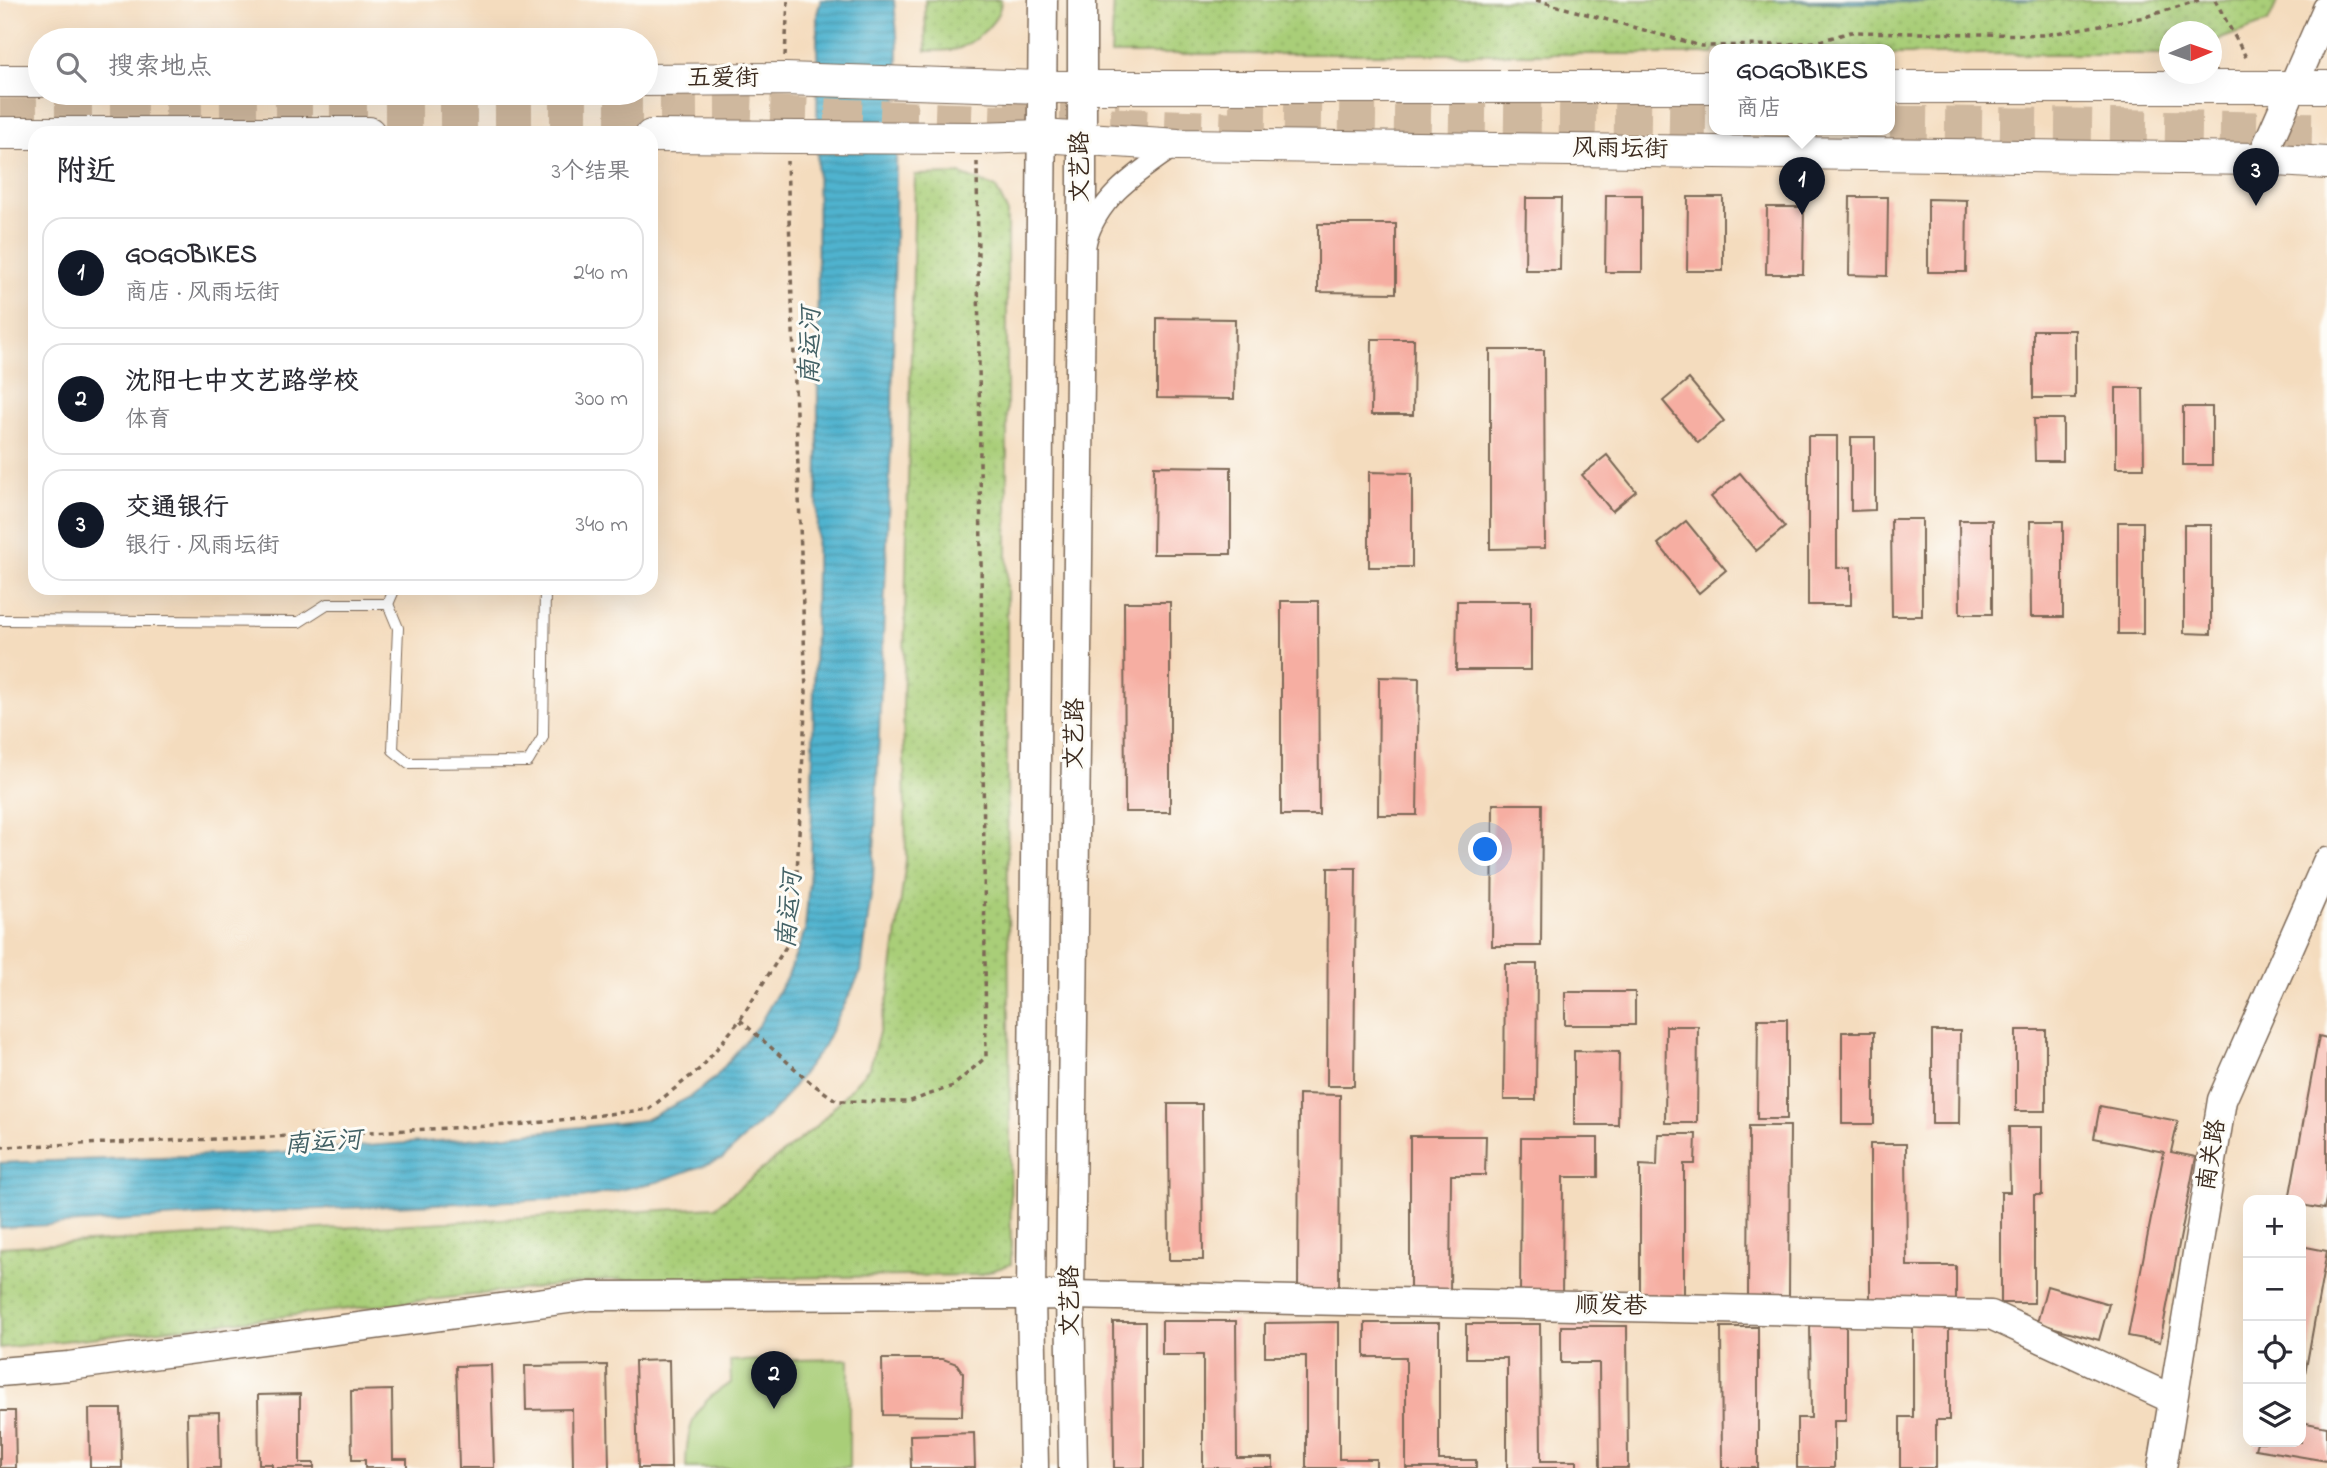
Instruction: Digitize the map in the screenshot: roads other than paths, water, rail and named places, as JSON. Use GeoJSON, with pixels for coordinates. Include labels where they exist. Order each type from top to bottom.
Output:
{"type":"FeatureCollection","features":[{"type":"Feature","properties":{"kind":"main road","name":"五爱街"},"geometry":{"type":"LineString","coordinates":[[658,79],[1082,86]]}},
{"type":"Feature","properties":{"kind":"main road"},"geometry":{"type":"LineString","coordinates":[[0,81],[28,80]]}},
{"type":"Feature","properties":{"kind":"main road"},"geometry":{"type":"LineString","coordinates":[[1082,86],[1709,87]]}},
{"type":"Feature","properties":{"kind":"main road"},"geometry":{"type":"LineString","coordinates":[[1895,87],[2327,87]]}},
{"type":"Feature","properties":{"kind":"main road"},"geometry":{"type":"LineString","coordinates":[[0,133],[28,133]]}},
{"type":"Feature","properties":{"kind":"main road","name":"风雨坛街"},"geometry":{"type":"LineString","coordinates":[[658,136],[1042,136],[1178,145],[2261,159],[2327,163]]}},
{"type":"Feature","properties":{"kind":"street","name":"文艺路"},"geometry":{"type":"LineString","coordinates":[[1034,1468],[1031,1296],[1043,0]]}},
{"type":"Feature","properties":{"kind":"street","name":"文艺路"},"geometry":{"type":"LineString","coordinates":[[1073,1468],[1070,1295],[1082,0]]}},
{"type":"Feature","properties":{"kind":"street"},"geometry":{"type":"LineString","coordinates":[[2261,159],[2327,9]]}},
{"type":"Feature","properties":{"kind":"street"},"geometry":{"type":"LineString","coordinates":[[1081,264],[1088,237],[1103,205],[1135,175],[1178,145]]}},
{"type":"Feature","properties":{"kind":"street","name":"南关路"},"geometry":{"type":"LineString","coordinates":[[2162,1468],[2222,1100],[2327,862]]}},
{"type":"Feature","properties":{"kind":"street","name":"顺发巷"},"geometry":{"type":"LineString","coordinates":[[0,1372],[69,1366],[590,1296],[1070,1295],[1991,1315],[2172,1399]]}},
{"type":"Feature","properties":{"kind":"lane"},"geometry":{"type":"LineString","coordinates":[[392,595],[388,604],[398,628],[393,750],[409,763],[528,762],[543,737],[545,595]]}},
{"type":"Feature","properties":{"kind":"lane"},"geometry":{"type":"LineString","coordinates":[[0,620],[299,622],[327,604],[388,604]]}},
{"type":"Feature","properties":{"kind":"water"},"geometry":{"type":"Polygon","coordinates":[[[821,0],[894,0],[898,47],[892,420],[873,879],[861,972],[823,1047],[778,1106],[722,1159],[657,1182],[582,1198],[296,1210],[0,1228],[0,1163],[267,1153],[481,1138],[645,1120],[688,1098],[715,1078],[760,1023],[789,973],[805,930],[811,857],[818,453],[817,14],[821,0]]]}},
{"type":"Feature","properties":{"kind":"water"},"geometry":{"type":"Polygon","coordinates":[[[1774,0],[2037,0],[1852,3],[1774,0]]]}},
{"type":"Feature","properties":{"kind":"tunnel"},"geometry":{"type":"LineString","coordinates":[[1005,108],[1119,111]]}},
{"type":"Feature","properties":{"kind":"tunnel"},"geometry":{"type":"LineString","coordinates":[[0,117],[717,113],[1031,124]]}},
{"type":"Feature","properties":{"kind":"tunnel"},"geometry":{"type":"LineString","coordinates":[[1229,114],[1709,122]]}},
{"type":"Feature","properties":{"kind":"tunnel"},"geometry":{"type":"LineString","coordinates":[[1895,124],[2327,131]]}},
{"type":"Feature","properties":{"kind":"tunnel"},"geometry":{"type":"LineString","coordinates":[[1110,126],[1259,131]]}},
{"type":"Feature","properties":{"kind":"place","name":"交通银行"},"geometry":{"type":"Point","coordinates":[2256,206]}},
{"type":"Feature","properties":{"kind":"place","name":"GOGOBIKES"},"geometry":{"type":"Point","coordinates":[1802,215]}},
{"type":"Feature","properties":{"kind":"place","name":"沈阳七中文艺路学校"},"geometry":{"type":"Point","coordinates":[774,1409]}},
{"type":"Feature","properties":{"kind":"water label","name":"南运河"},"geometry":{"type":"Point","coordinates":[812,346]}},
{"type":"Feature","properties":{"kind":"water label","name":"南运河"},"geometry":{"type":"Point","coordinates":[791,910]}},
{"type":"Feature","properties":{"kind":"water label","name":"南运河"},"geometry":{"type":"Point","coordinates":[323,1144]}}]}
